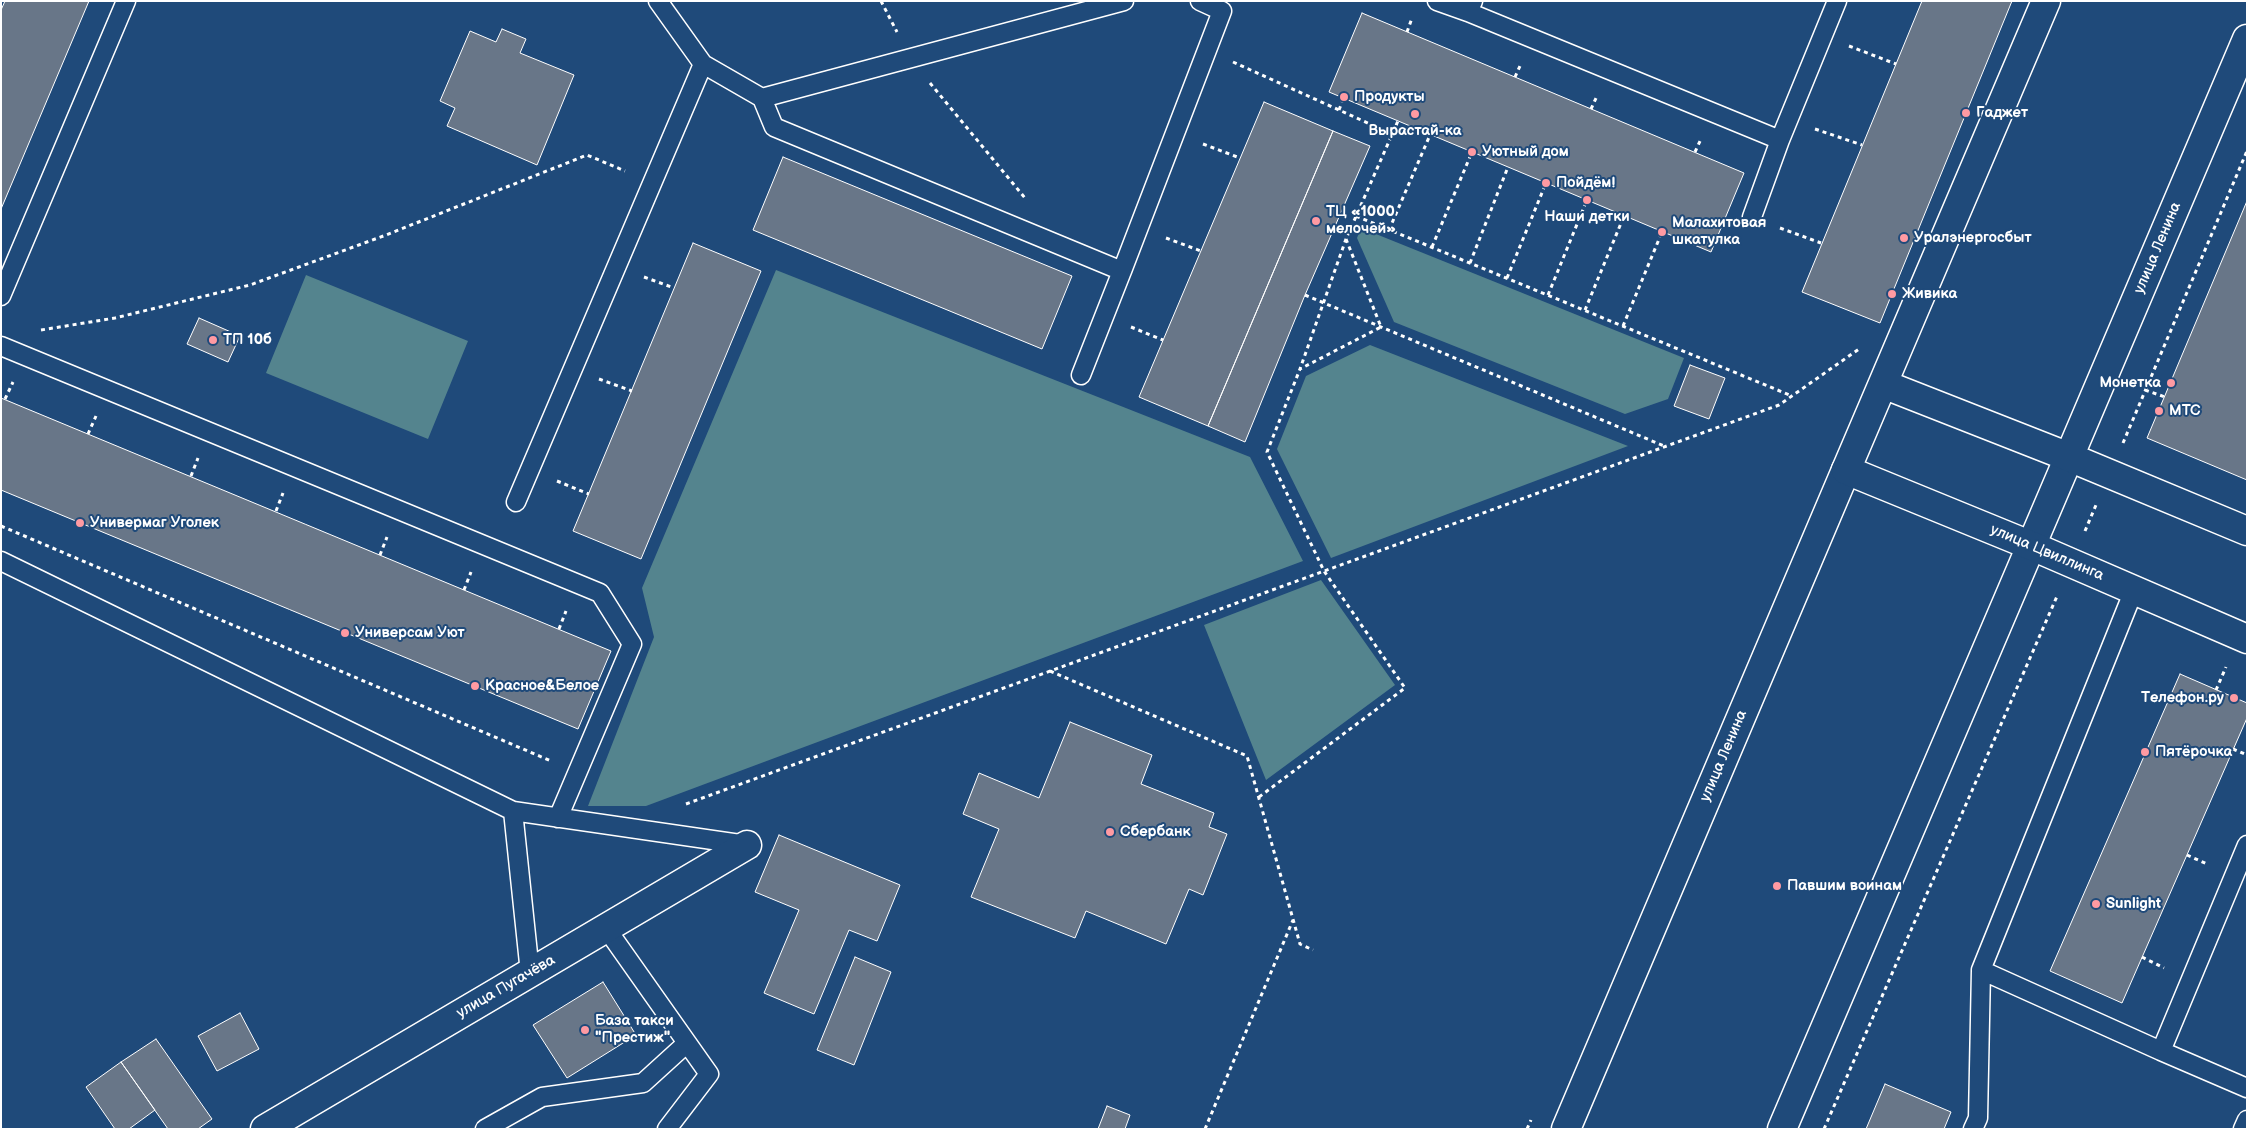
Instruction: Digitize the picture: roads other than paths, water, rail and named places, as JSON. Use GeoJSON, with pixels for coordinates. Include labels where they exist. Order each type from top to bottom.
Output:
{"type":"FeatureCollection","features":[{"type":"Feature","properties":{"kind":"street","name":"улица Ленина"},"geometry":{"type":"LineString","coordinates":[[1566,1129],[2046,1]]}},
{"type":"Feature","properties":{"kind":"street","name":"улица Ленина"},"geometry":{"type":"LineString","coordinates":[[1782,1129],[2247,39]]}},
{"type":"Feature","properties":{"kind":"street"},"geometry":{"type":"LineString","coordinates":[[1883,384],[2070,457],[2247,531]]}},
{"type":"Feature","properties":{"kind":"street","name":"улица Цвиллинга"},"geometry":{"type":"LineString","coordinates":[[1846,470],[2032,546],[2247,639]]}},
{"type":"Feature","properties":{"kind":"street","name":"улица Пугачёва"},"geometry":{"type":"LineString","coordinates":[[264,1129],[747,845]]}},
{"type":"Feature","properties":{"kind":"lane"},"geometry":{"type":"LineString","coordinates":[[1,296],[126,1]]}},
{"type":"Feature","properties":{"kind":"lane"},"geometry":{"type":"LineString","coordinates":[[658,1],[703,64],[762,98],[774,127],[1122,272]]}},
{"type":"Feature","properties":{"kind":"lane"},"geometry":{"type":"LineString","coordinates":[[762,98],[1124,1]]}},
{"type":"Feature","properties":{"kind":"lane"},"geometry":{"type":"LineString","coordinates":[[1081,376],[1222,11],[1200,1]]}},
{"type":"Feature","properties":{"kind":"lane"},"geometry":{"type":"LineString","coordinates":[[1437,1],[1470,7],[1780,140]]}},
{"type":"Feature","properties":{"kind":"lane"},"geometry":{"type":"LineString","coordinates":[[1752,217],[1780,140],[1837,1]]}},
{"type":"Feature","properties":{"kind":"lane"},"geometry":{"type":"LineString","coordinates":[[516,502],[703,64]]}},
{"type":"Feature","properties":{"kind":"lane"},"geometry":{"type":"LineString","coordinates":[[1,346],[600,593],[632,644],[558,818]]}},
{"type":"Feature","properties":{"kind":"lane"},"geometry":{"type":"LineString","coordinates":[[1,561],[513,811],[747,845]]}},
{"type":"Feature","properties":{"kind":"lane"},"geometry":{"type":"LineString","coordinates":[[1973,1129],[1978,1118],[1981,970],[2134,590]]}},
{"type":"Feature","properties":{"kind":"lane"},"geometry":{"type":"LineString","coordinates":[[513,811],[530,973]]}},
{"type":"Feature","properties":{"kind":"lane"},"geometry":{"type":"LineString","coordinates":[[2161,1051],[2247,845]]}},
{"type":"Feature","properties":{"kind":"lane"},"geometry":{"type":"LineString","coordinates":[[606,928],[709,1074],[667,1129]]}},
{"type":"Feature","properties":{"kind":"lane"},"geometry":{"type":"LineString","coordinates":[[1981,970],[2247,1088]]}},
{"type":"Feature","properties":{"kind":"lane"},"geometry":{"type":"LineString","coordinates":[[485,1129],[542,1097],[643,1083],[687,1043]]}},
{"type":"Feature","properties":{"kind":"lane"},"geometry":{"type":"LineString","coordinates":[[2243,1129],[2247,1120]]}},
{"type":"Feature","properties":{"kind":"place","name":"Продукты"},"geometry":{"type":"Point","coordinates":[1344,97]}},
{"type":"Feature","properties":{"kind":"place","name":"Гаджет"},"geometry":{"type":"Point","coordinates":[1966,113]}},
{"type":"Feature","properties":{"kind":"place","name":"Вырастай-ка"},"geometry":{"type":"Point","coordinates":[1415,114]}},
{"type":"Feature","properties":{"kind":"place","name":"Уютный дом"},"geometry":{"type":"Point","coordinates":[1472,152]}},
{"type":"Feature","properties":{"kind":"place","name":"Пойдём!"},"geometry":{"type":"Point","coordinates":[1546,183]}},
{"type":"Feature","properties":{"kind":"place","name":"Наши детки"},"geometry":{"type":"Point","coordinates":[1587,200]}},
{"type":"Feature","properties":{"kind":"place","name":"ТЦ «1000 мелочей»"},"geometry":{"type":"Point","coordinates":[1316,221]}},
{"type":"Feature","properties":{"kind":"place","name":"Малахитовая шкатулка"},"geometry":{"type":"Point","coordinates":[1662,232]}},
{"type":"Feature","properties":{"kind":"place","name":"Уралэнергосбыт"},"geometry":{"type":"Point","coordinates":[1904,238]}},
{"type":"Feature","properties":{"kind":"place","name":"Живика"},"geometry":{"type":"Point","coordinates":[1892,294]}},
{"type":"Feature","properties":{"kind":"place","name":"ТП 10б"},"geometry":{"type":"Point","coordinates":[213,340]}},
{"type":"Feature","properties":{"kind":"place","name":"Монетка"},"geometry":{"type":"Point","coordinates":[2171,383]}},
{"type":"Feature","properties":{"kind":"place","name":"МТС"},"geometry":{"type":"Point","coordinates":[2159,411]}},
{"type":"Feature","properties":{"kind":"place","name":"Универмаг Уголек"},"geometry":{"type":"Point","coordinates":[80,523]}},
{"type":"Feature","properties":{"kind":"place","name":"Универсам Уют"},"geometry":{"type":"Point","coordinates":[345,633]}},
{"type":"Feature","properties":{"kind":"place","name":"Красное&Белое"},"geometry":{"type":"Point","coordinates":[475,686]}},
{"type":"Feature","properties":{"kind":"place","name":"Телефон.ру"},"geometry":{"type":"Point","coordinates":[2234,698]}},
{"type":"Feature","properties":{"kind":"place","name":"Пятёрочка"},"geometry":{"type":"Point","coordinates":[2145,752]}},
{"type":"Feature","properties":{"kind":"place","name":"Сбербанк"},"geometry":{"type":"Point","coordinates":[1110,832]}},
{"type":"Feature","properties":{"kind":"place","name":"Павшим воинам"},"geometry":{"type":"Point","coordinates":[1777,886]}},
{"type":"Feature","properties":{"kind":"place","name":"Sunlight"},"geometry":{"type":"Point","coordinates":[2096,904]}},
{"type":"Feature","properties":{"kind":"place","name":"База такси \"Престиж\""},"geometry":{"type":"Point","coordinates":[585,1030]}}]}
